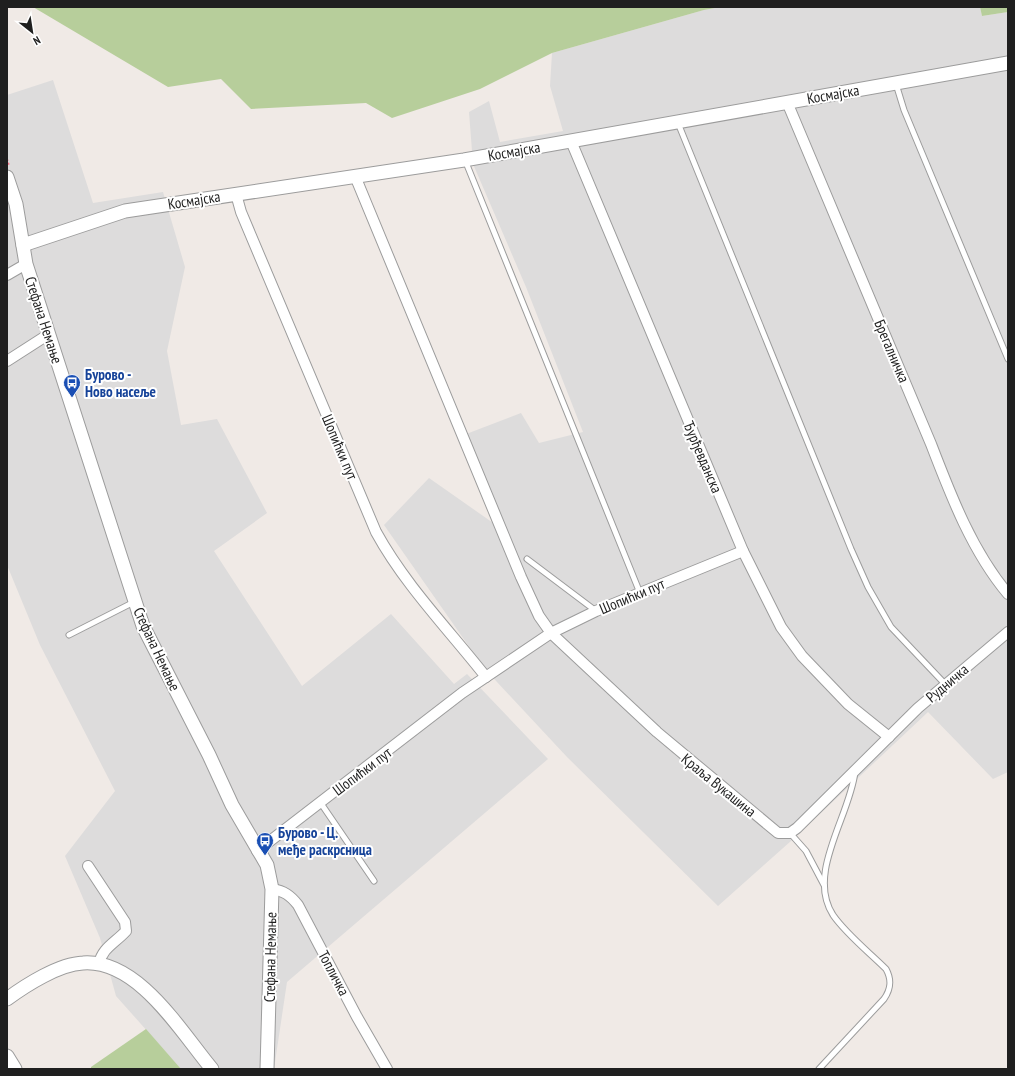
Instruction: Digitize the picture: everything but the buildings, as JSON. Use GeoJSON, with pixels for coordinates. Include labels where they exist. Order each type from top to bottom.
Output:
{"type":"FeatureCollection","features":[{"type":"Feature","properties":{"kind":"street","name":"Космајска"},"geometry":{"type":"LineString","coordinates":[[23,245],[125,211],[464,160],[1008,63]]}},
{"type":"Feature","properties":{"kind":"street","name":"Брегалничка"},"geometry":{"type":"LineString","coordinates":[[787,102],[928,436],[951,496],[988,566],[1008,594]]}},
{"type":"Feature","properties":{"kind":"street","name":"Ђурђевданска"},"geometry":{"type":"LineString","coordinates":[[571,141],[743,551],[781,627],[802,656],[848,704],[889,737]]}},
{"type":"Feature","properties":{"kind":"street","name":"Краља Вукашина"},"geometry":{"type":"LineString","coordinates":[[355,176],[521,577],[539,616],[551,633],[656,732],[700,770],[778,833],[790,833]]}},
{"type":"Feature","properties":{"kind":"street","name":"Стефана Немање"},"geometry":{"type":"LineString","coordinates":[[7,177],[16,204],[26,264],[143,626],[209,755],[232,804],[258,852],[267,865],[272,889],[267,1069]]}},
{"type":"Feature","properties":{"kind":"street","name":"Шопићки пут"},"geometry":{"type":"LineString","coordinates":[[236,194],[241,212],[376,532],[387,551],[411,585],[486,677]]}},
{"type":"Feature","properties":{"kind":"street"},"geometry":{"type":"LineString","coordinates":[[7,275],[26,264]]}},
{"type":"Feature","properties":{"kind":"street"},"geometry":{"type":"LineString","coordinates":[[7,360],[49,334]]}},
{"type":"Feature","properties":{"kind":"street","name":"Шопићки пут"},"geometry":{"type":"LineString","coordinates":[[258,852],[320,802],[462,694],[551,633],[596,611],[743,551]]}},
{"type":"Feature","properties":{"kind":"street","name":"Рудничка"},"geometry":{"type":"LineString","coordinates":[[889,737],[945,684],[1008,632]]}},
{"type":"Feature","properties":{"kind":"street"},"geometry":{"type":"LineString","coordinates":[[790,833],[889,737]]}},
{"type":"Feature","properties":{"kind":"street"},"geometry":{"type":"LineString","coordinates":[[88,866],[125,922],[126,931],[104,950],[99,964]]}},
{"type":"Feature","properties":{"kind":"street","name":"Топличка"},"geometry":{"type":"LineString","coordinates":[[272,889],[283,891],[298,905],[357,1017],[387,1069]]}},
{"type":"Feature","properties":{"kind":"street"},"geometry":{"type":"LineString","coordinates":[[7,999],[23,988],[61,969],[83,963],[107,965],[134,980],[158,1001],[212,1069]]}},
{"type":"Feature","properties":{"kind":"street"},"geometry":{"type":"LineString","coordinates":[[7,1056],[15,1069]]}},
{"type":"Feature","properties":{"kind":"lane"},"geometry":{"type":"LineString","coordinates":[[895,83],[904,110],[1008,359]]}},
{"type":"Feature","properties":{"kind":"lane"},"geometry":{"type":"LineString","coordinates":[[677,122],[851,549],[868,587],[891,627],[945,684]]}},
{"type":"Feature","properties":{"kind":"lane"},"geometry":{"type":"LineString","coordinates":[[464,160],[640,593]]}},
{"type":"Feature","properties":{"kind":"lane"},"geometry":{"type":"LineString","coordinates":[[526,559],[596,611]]}},
{"type":"Feature","properties":{"kind":"lane"},"geometry":{"type":"LineString","coordinates":[[69,635],[134,602]]}},
{"type":"Feature","properties":{"kind":"lane"},"geometry":{"type":"LineString","coordinates":[[824,886],[828,861],[853,785],[855,771]]}},
{"type":"Feature","properties":{"kind":"lane"},"geometry":{"type":"LineString","coordinates":[[320,802],[374,881]]}},
{"type":"Feature","properties":{"kind":"lane"},"geometry":{"type":"LineString","coordinates":[[790,833],[806,851],[824,886],[827,901],[834,916],[886,969],[890,983],[888,994],[884,999],[819,1069]]}},
{"type":"Feature","properties":{"kind":"shaded area"},"geometry":{"type":"Polygon","coordinates":[[[720,7],[980,7],[982,16],[1008,12],[1008,772],[993,779],[928,712],[791,841],[718,906],[567,757],[484,668],[384,525],[429,478],[496,525],[461,436],[521,413],[539,443],[583,432],[526,287],[473,164],[469,112],[489,101],[500,142],[563,131],[550,86],[552,53],[704,10],[720,7]]]}},
{"type":"Feature","properties":{"kind":"shaded area"},"geometry":{"type":"Polygon","coordinates":[[[53,80],[93,203],[163,192],[185,267],[167,351],[181,425],[217,419],[267,513],[214,551],[302,686],[391,614],[454,684],[467,674],[548,759],[287,982],[274,1069],[181,1069],[116,996],[100,938],[65,856],[115,791],[40,645],[7,565],[7,95],[53,80]]]}},
{"type":"Feature","properties":{"kind":"green space"},"geometry":{"type":"Polygon","coordinates":[[[33,7],[720,7],[704,10],[552,53],[480,89],[392,118],[366,103],[251,109],[221,79],[168,87],[33,7]]]}},
{"type":"Feature","properties":{"kind":"green space"},"geometry":{"type":"Polygon","coordinates":[[[980,7],[1008,7],[1008,12],[982,16],[980,7]]]}},
{"type":"Feature","properties":{"kind":"green space"},"geometry":{"type":"Polygon","coordinates":[[[146,1029],[181,1069],[91,1069],[91,1067],[146,1029]]]}},
{"type":"Feature","properties":{"kind":"place","name":"Бурово - Ново насеље"},"geometry":{"type":"Point","coordinates":[72,398]}},
{"type":"Feature","properties":{"kind":"place","name":"Бурово - Ц. међе раскрсница"},"geometry":{"type":"Point","coordinates":[265,856]}}]}
